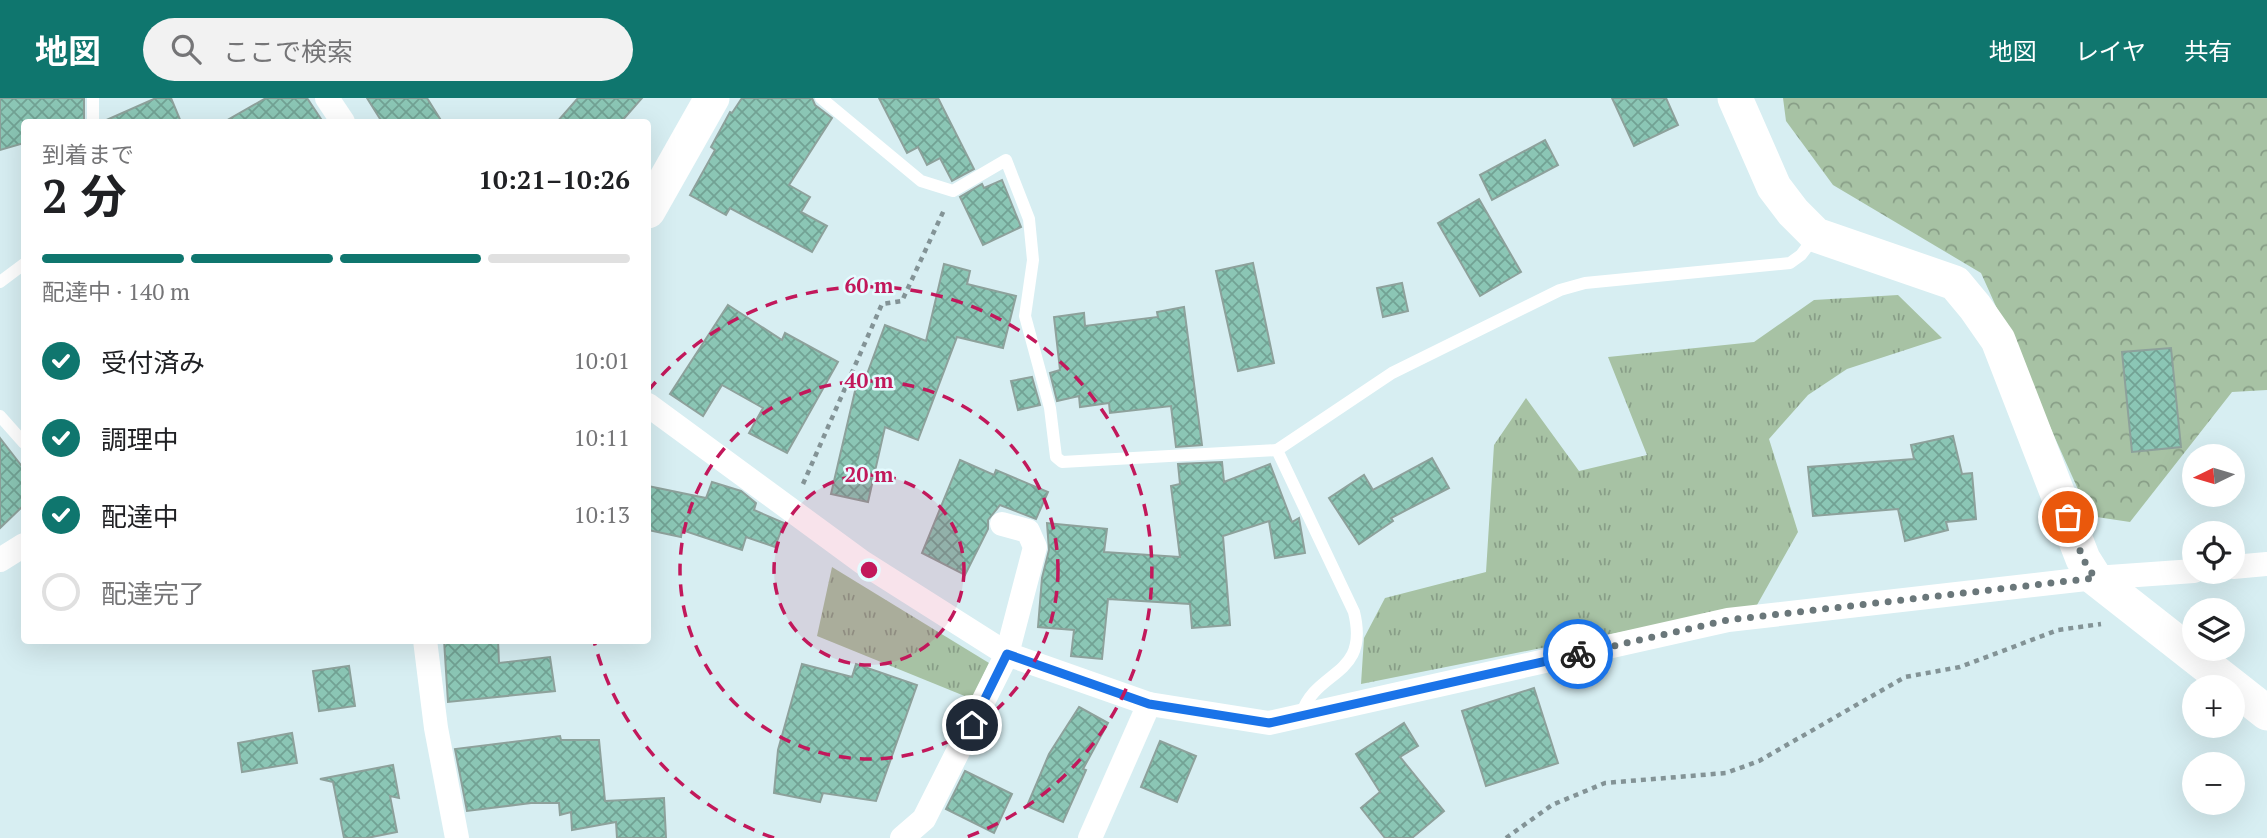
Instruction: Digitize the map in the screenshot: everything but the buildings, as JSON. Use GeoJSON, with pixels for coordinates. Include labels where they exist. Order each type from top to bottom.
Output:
{"type":"FeatureCollection","features":[{"type":"Feature","properties":{"kind":"street"},"geometry":{"type":"LineString","coordinates":[[651,206],[712,98]]}},
{"type":"Feature","properties":{"kind":"street"},"geometry":{"type":"LineString","coordinates":[[1735,98],[1774,187],[1793,212],[1816,234],[1955,283],[1998,340],[2083,559],[2095,578],[2267,713]]}},
{"type":"Feature","properties":{"kind":"street"},"geometry":{"type":"LineString","coordinates":[[651,407],[862,562],[1007,654],[1149,704],[1269,723],[1728,620],[2095,578],[2182,572]]}},
{"type":"Feature","properties":{"kind":"street"},"geometry":{"type":"LineString","coordinates":[[902,838],[924,819],[1007,654],[1035,547],[1028,531],[1002,523]]}},
{"type":"Feature","properties":{"kind":"street"},"geometry":{"type":"LineString","coordinates":[[0,560],[21,547]]}},
{"type":"Feature","properties":{"kind":"street"},"geometry":{"type":"LineString","coordinates":[[2245,566],[2267,564]]}},
{"type":"Feature","properties":{"kind":"street"},"geometry":{"type":"LineString","coordinates":[[426,644],[436,728],[457,838]]}},
{"type":"Feature","properties":{"kind":"street"},"geometry":{"type":"LineString","coordinates":[[1090,838],[1149,704]]}},
{"type":"Feature","properties":{"kind":"lane"},"geometry":{"type":"LineString","coordinates":[[93,98],[93,119]]}},
{"type":"Feature","properties":{"kind":"lane"},"geometry":{"type":"LineString","coordinates":[[821,98],[921,181],[953,191],[1006,160],[1029,219],[1032,260],[1025,316],[1050,408],[1056,457],[1062,462],[1277,450],[1392,373],[1560,290],[1585,283],[1790,264],[1801,256],[1816,234]]}},
{"type":"Feature","properties":{"kind":"lane"},"geometry":{"type":"LineString","coordinates":[[0,282],[21,266]]}},
{"type":"Feature","properties":{"kind":"lane"},"geometry":{"type":"LineString","coordinates":[[0,416],[21,440]]}},
{"type":"Feature","properties":{"kind":"lane"},"geometry":{"type":"LineString","coordinates":[[1277,450],[1354,612],[1359,632],[1351,661],[1306,699],[1301,715]]}},
{"type":"Feature","properties":{"kind":"path"},"geometry":{"type":"LineString","coordinates":[[792,511],[883,304],[902,301],[953,191]]}},
{"type":"Feature","properties":{"kind":"path"},"geometry":{"type":"LineString","coordinates":[[1506,838],[1552,805],[1605,783],[1727,773],[1759,761],[1905,677],[1960,667],[2057,630],[2101,624],[2116,617],[2129,603]]}},
{"type":"Feature","properties":{"kind":"green space"},"geometry":{"type":"Polygon","coordinates":[[[1783,98],[2267,98],[2267,390],[2232,392],[2191,444],[2182,444],[2182,456],[2130,522],[2090,516],[1981,273],[1833,185],[1786,121],[1783,98]]]}},
{"type":"Feature","properties":{"kind":"green space"},"geometry":{"type":"Polygon","coordinates":[[[1898,295],[1942,338],[1847,369],[1808,395],[1769,439],[1798,532],[1757,605],[1361,684],[1364,638],[1385,598],[1486,572],[1494,445],[1526,398],[1579,471],[1647,455],[1608,357],[1754,342],[1814,300],[1898,295]]]}},
{"type":"Feature","properties":{"kind":"green space"},"geometry":{"type":"Polygon","coordinates":[[[832,567],[989,663],[972,699],[817,636],[832,567]]]}},
{"type":"Feature","properties":{"kind":"way so far"},"geometry":{"type":"LineString","coordinates":[[1578,654],[1728,620],[2095,578],[2083,559],[2068,517]]}},
{"type":"Feature","properties":{"kind":"route"},"geometry":{"type":"LineString","coordinates":[[972,725],[1007,654],[1083,683],[1149,704],[1269,723],[1578,654]]}}]}
